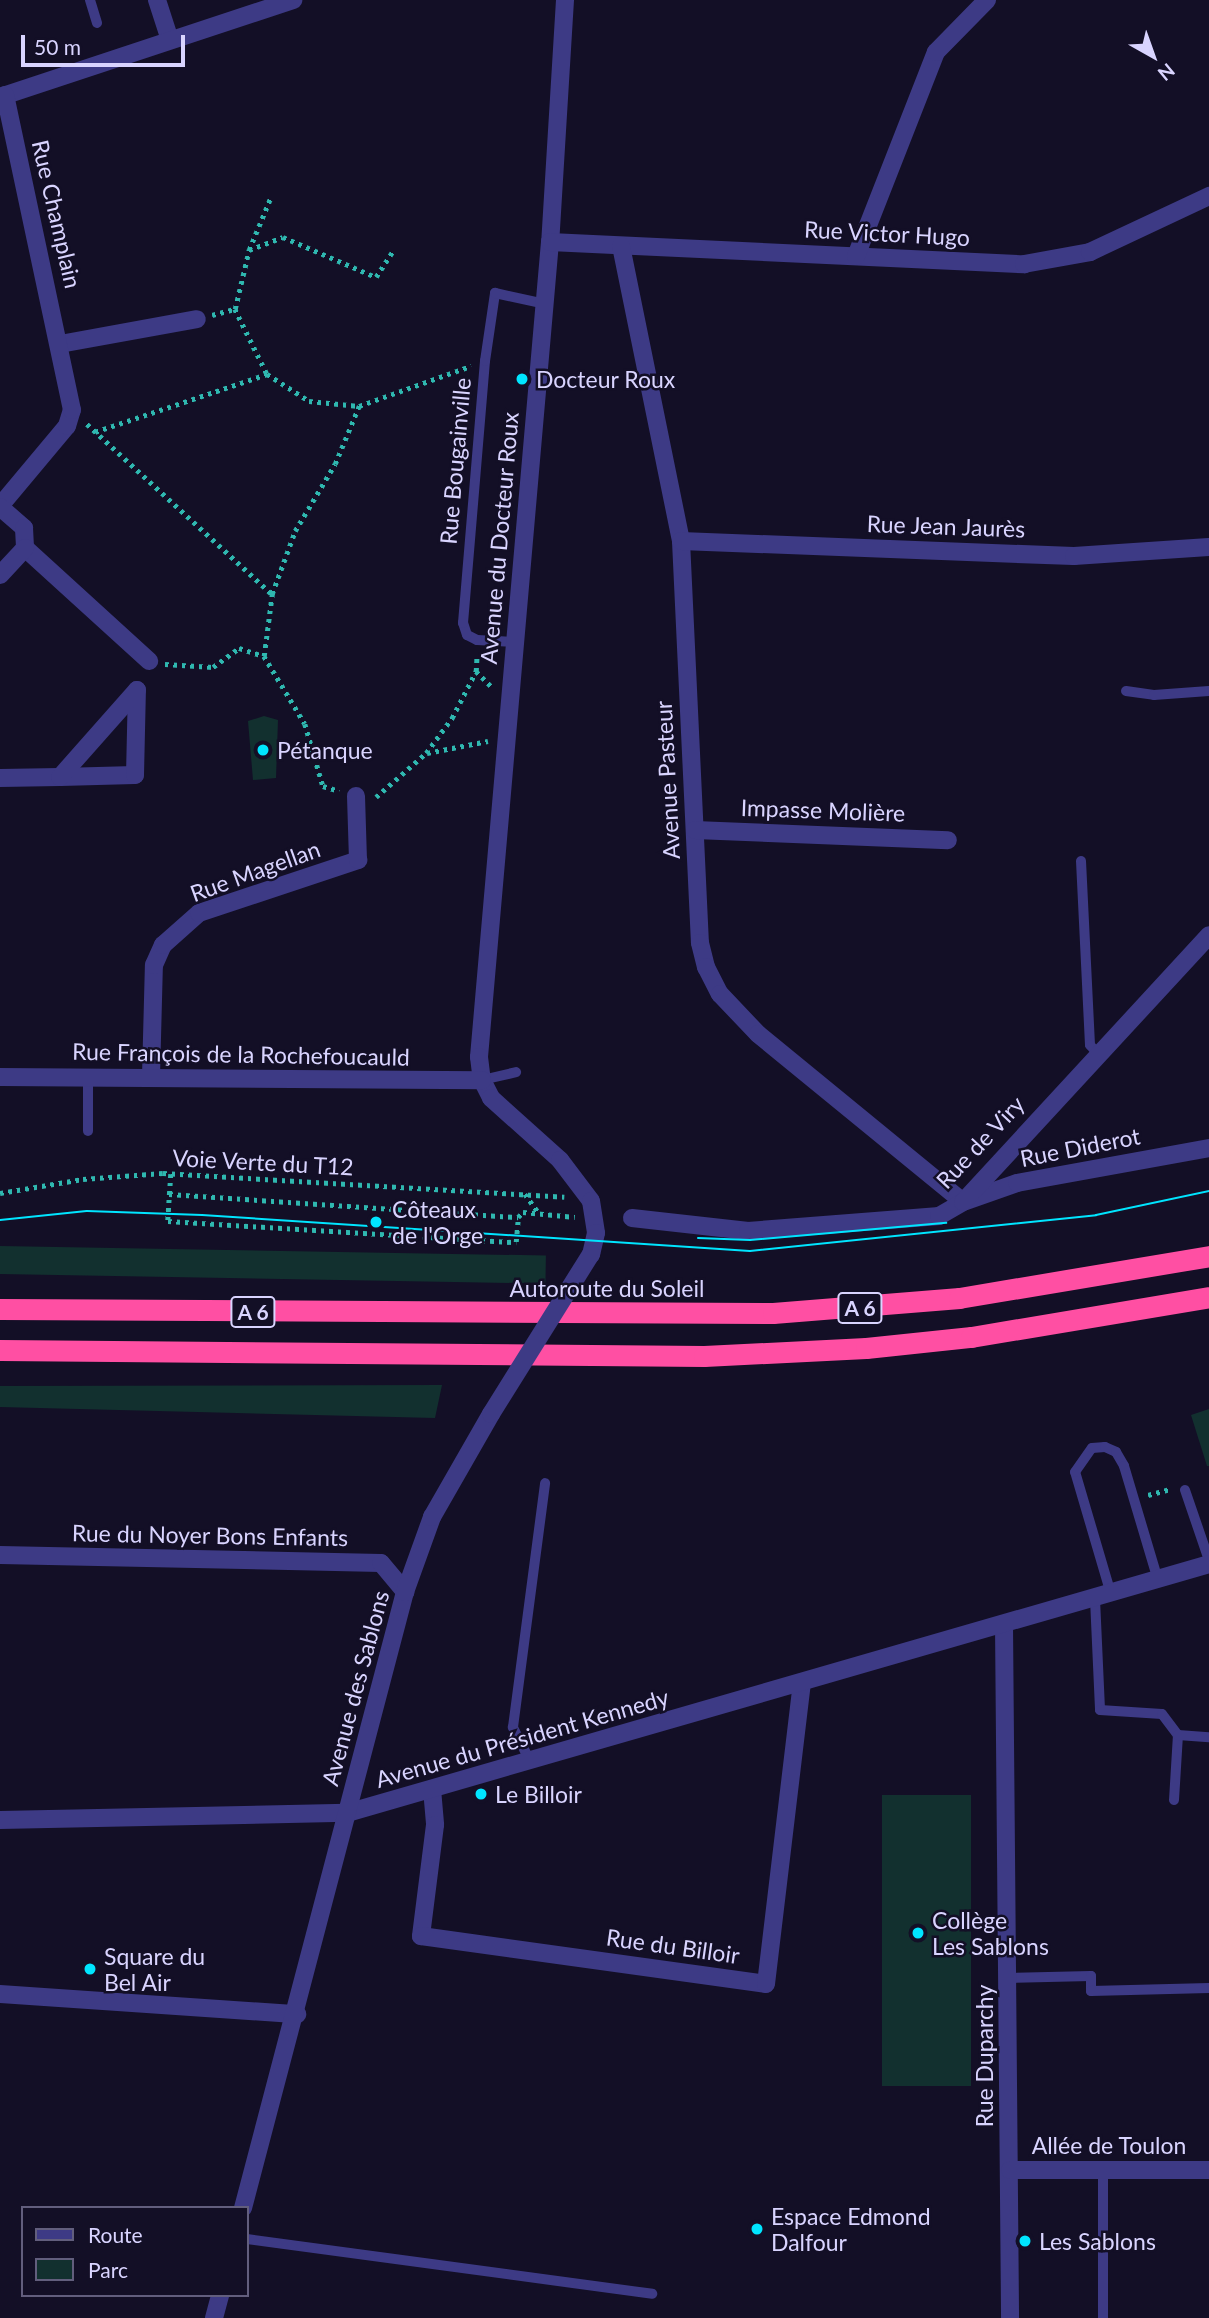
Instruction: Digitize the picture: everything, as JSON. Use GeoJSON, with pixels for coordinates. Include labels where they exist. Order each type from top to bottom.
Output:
{"type":"FeatureCollection","features":[{"type":"Feature","properties":{"kind":"highway","name":"Autoroute du Soleil"},"geometry":{"type":"LineString","coordinates":[[0,1309],[773,1313],[984,1294],[1209,1256]]}},
{"type":"Feature","properties":{"kind":"highway","name":"A 6"},"geometry":{"type":"LineString","coordinates":[[0,1350],[718,1355],[866,1348],[971,1337],[1209,1297]]}},
{"type":"Feature","properties":{"kind":"street"},"geometry":{"type":"LineString","coordinates":[[157,0],[170,40]]}},
{"type":"Feature","properties":{"kind":"street"},"geometry":{"type":"LineString","coordinates":[[3,96],[293,0]]}},
{"type":"Feature","properties":{"kind":"street","name":"Avenue du Docteur Roux"},"geometry":{"type":"LineString","coordinates":[[482,1080],[479,1057],[545,304],[565,0]]}},
{"type":"Feature","properties":{"kind":"street"},"geometry":{"type":"LineString","coordinates":[[856,256],[936,52],[987,0]]}},
{"type":"Feature","properties":{"kind":"street","name":"Rue Champlain"},"geometry":{"type":"LineString","coordinates":[[3,96],[60,344],[72,410]]}},
{"type":"Feature","properties":{"kind":"street","name":"Rue Victor Hugo"},"geometry":{"type":"LineString","coordinates":[[550,242],[1024,264],[1090,252],[1209,196]]}},
{"type":"Feature","properties":{"kind":"street","name":"Avenue Pasteur"},"geometry":{"type":"LineString","coordinates":[[621,246],[681,541],[700,943],[706,967],[720,994],[758,1034],[963,1202]]}},
{"type":"Feature","properties":{"kind":"street"},"geometry":{"type":"LineString","coordinates":[[60,344],[197,318]]}},
{"type":"Feature","properties":{"kind":"street"},"geometry":{"type":"LineString","coordinates":[[72,410],[67,426],[0,507],[24,528],[25,548],[149,661]]}},
{"type":"Feature","properties":{"kind":"street","name":"Rue Jean Jaurès"},"geometry":{"type":"LineString","coordinates":[[681,541],[1074,556],[1209,547]]}},
{"type":"Feature","properties":{"kind":"street"},"geometry":{"type":"LineString","coordinates":[[0,575],[25,548]]}},
{"type":"Feature","properties":{"kind":"street"},"geometry":{"type":"LineString","coordinates":[[0,778],[60,777],[135,775],[137,690],[60,777]]}},
{"type":"Feature","properties":{"kind":"street","name":"Rue Magellan"},"geometry":{"type":"LineString","coordinates":[[151,1076],[154,965],[163,945],[199,913],[358,860],[357,805]]}},
{"type":"Feature","properties":{"kind":"street","name":"Impasse Molière"},"geometry":{"type":"LineString","coordinates":[[695,830],[948,840]]}},
{"type":"Feature","properties":{"kind":"street","name":"Rue de Viry"},"geometry":{"type":"LineString","coordinates":[[632,1218],[748,1231],[939,1216],[963,1202],[1209,935]]}},
{"type":"Feature","properties":{"kind":"street","name":"Rue François de la Rochefoucauld"},"geometry":{"type":"LineString","coordinates":[[0,1077],[482,1080]]}},
{"type":"Feature","properties":{"kind":"street","name":"Avenue des Sablons"},"geometry":{"type":"LineString","coordinates":[[244,2206],[405,1592],[432,1517],[491,1414],[591,1254],[594,1216],[579,1180],[491,1098],[482,1080]]}},
{"type":"Feature","properties":{"kind":"street","name":"Rue Diderot"},"geometry":{"type":"LineString","coordinates":[[963,1202],[1017,1184],[1209,1148]]}},
{"type":"Feature","properties":{"kind":"street","name":"Rue du Noyer Bons Enfants"},"geometry":{"type":"LineString","coordinates":[[0,1555],[381,1563],[405,1592]]}},
{"type":"Feature","properties":{"kind":"street","name":"Avenue du Président Kennedy"},"geometry":{"type":"LineString","coordinates":[[0,1820],[347,1813],[1103,1597],[1209,1562]]}},
{"type":"Feature","properties":{"kind":"street","name":"Rue Duparchy"},"geometry":{"type":"LineString","coordinates":[[1004,1625],[1010,2318]]}},
{"type":"Feature","properties":{"kind":"street","name":"Rue du Billoir"},"geometry":{"type":"LineString","coordinates":[[432,1789],[435,1825],[421,1936],[766,1984],[803,1683]]}},
{"type":"Feature","properties":{"kind":"street"},"geometry":{"type":"LineString","coordinates":[[0,1994],[296,2014]]}},
{"type":"Feature","properties":{"kind":"street","name":"Allée de Toulon"},"geometry":{"type":"LineString","coordinates":[[1010,2170],[1209,2170]]}},
{"type":"Feature","properties":{"kind":"street"},"geometry":{"type":"LineString","coordinates":[[214,2318],[219,2297]]}},
{"type":"Feature","properties":{"kind":"lane"},"geometry":{"type":"LineString","coordinates":[[90,0],[97,23]]}},
{"type":"Feature","properties":{"kind":"lane","name":"Rue Bougainville"},"geometry":{"type":"LineString","coordinates":[[477,640],[467,635],[463,623],[485,361],[495,293],[545,304]]}},
{"type":"Feature","properties":{"kind":"lane"},"geometry":{"type":"LineString","coordinates":[[477,640],[515,642]]}},
{"type":"Feature","properties":{"kind":"lane"},"geometry":{"type":"LineString","coordinates":[[1126,691],[1154,695],[1209,691]]}},
{"type":"Feature","properties":{"kind":"lane"},"geometry":{"type":"LineString","coordinates":[[1081,861],[1090,1045],[1098,1054]]}},
{"type":"Feature","properties":{"kind":"lane"},"geometry":{"type":"LineString","coordinates":[[482,1080],[516,1072]]}},
{"type":"Feature","properties":{"kind":"lane"},"geometry":{"type":"LineString","coordinates":[[88,1077],[88,1131]]}},
{"type":"Feature","properties":{"kind":"lane"},"geometry":{"type":"LineString","coordinates":[[1158,1580],[1134,1499],[1116,1452],[1105,1447],[1092,1448],[1082,1457],[1075,1472],[1103,1597],[1100,1710],[1162,1714],[1178,1735],[1174,1800]]}},
{"type":"Feature","properties":{"kind":"lane"},"geometry":{"type":"LineString","coordinates":[[530,1761],[513,1727],[545,1483]]}},
{"type":"Feature","properties":{"kind":"lane"},"geometry":{"type":"LineString","coordinates":[[1185,1490],[1209,1562]]}},
{"type":"Feature","properties":{"kind":"lane"},"geometry":{"type":"LineString","coordinates":[[1178,1735],[1209,1737]]}},
{"type":"Feature","properties":{"kind":"lane"},"geometry":{"type":"LineString","coordinates":[[1008,1978],[1091,1976],[1091,1991],[1209,1988]]}},
{"type":"Feature","properties":{"kind":"lane"},"geometry":{"type":"LineString","coordinates":[[1103,2168],[1103,2318]]}},
{"type":"Feature","properties":{"kind":"lane"},"geometry":{"type":"LineString","coordinates":[[248,2239],[652,2294]]}},
{"type":"Feature","properties":{"kind":"path"},"geometry":{"type":"LineString","coordinates":[[270,199],[249,250],[235,309],[267,374],[309,401],[359,406],[485,361]]}},
{"type":"Feature","properties":{"kind":"path"},"geometry":{"type":"LineString","coordinates":[[249,250],[283,237],[376,276],[393,251]]}},
{"type":"Feature","properties":{"kind":"path"},"geometry":{"type":"LineString","coordinates":[[197,318],[235,309]]}},
{"type":"Feature","properties":{"kind":"path"},"geometry":{"type":"LineString","coordinates":[[95,432],[267,374]]}},
{"type":"Feature","properties":{"kind":"path"},"geometry":{"type":"LineString","coordinates":[[359,406],[335,464],[295,531],[272,594],[264,656],[305,724],[323,786],[357,805],[426,753],[452,718],[476,671],[477,640]]}},
{"type":"Feature","properties":{"kind":"path"},"geometry":{"type":"LineString","coordinates":[[72,410],[272,594]]}},
{"type":"Feature","properties":{"kind":"path"},"geometry":{"type":"LineString","coordinates":[[149,661],[213,667],[239,648],[264,656]]}},
{"type":"Feature","properties":{"kind":"path"},"geometry":{"type":"LineString","coordinates":[[476,671],[492,687]]}},
{"type":"Feature","properties":{"kind":"path"},"geometry":{"type":"LineString","coordinates":[[426,753],[488,741]]}},
{"type":"Feature","properties":{"kind":"path"},"geometry":{"type":"LineString","coordinates":[[170,1174],[168,1220],[516,1242],[518,1217],[523,1212],[575,1217]]}},
{"type":"Feature","properties":{"kind":"path","name":"Voie Verte du T12"},"geometry":{"type":"LineString","coordinates":[[0,1193],[83,1179],[170,1174],[525,1194],[539,1214]]}},
{"type":"Feature","properties":{"kind":"path"},"geometry":{"type":"LineString","coordinates":[[169,1194],[518,1217]]}},
{"type":"Feature","properties":{"kind":"path"},"geometry":{"type":"LineString","coordinates":[[1134,1499],[1173,1488],[1185,1490]]}},
{"type":"Feature","properties":{"kind":"green space","name":"Pétanque"},"geometry":{"type":"Polygon","coordinates":[[[264,716],[278,720],[276,778],[253,780],[248,721],[264,716]]]}},
{"type":"Feature","properties":{"kind":"green space"},"geometry":{"type":"Polygon","coordinates":[[[0,1246],[546,1256],[545,1284],[0,1274],[0,1246]]]}},
{"type":"Feature","properties":{"kind":"green space"},"geometry":{"type":"Polygon","coordinates":[[[442,1385],[435,1418],[0,1407],[0,1386],[442,1385]]]}},
{"type":"Feature","properties":{"kind":"green space"},"geometry":{"type":"Polygon","coordinates":[[[1209,1409],[1209,1466],[1207,1466],[1191,1415],[1209,1409]]]}},
{"type":"Feature","properties":{"kind":"green space"},"geometry":{"type":"Polygon","coordinates":[[[882,1795],[971,1795],[971,2086],[882,2086],[882,1795]]]}},
{"type":"Feature","properties":{"kind":"tram line"},"geometry":{"type":"LineString","coordinates":[[0,1220],[87,1211],[202,1215],[750,1251],[1096,1215],[1209,1191]]}},
{"type":"Feature","properties":{"kind":"tram line"},"geometry":{"type":"LineString","coordinates":[[698,1238],[750,1240],[946,1223]]}},
{"type":"Feature","properties":{"kind":"place","name":"Docteur Roux"},"geometry":{"type":"Point","coordinates":[522,379]}},
{"type":"Feature","properties":{"kind":"place","name":"Pétanque"},"geometry":{"type":"Point","coordinates":[263,750]}},
{"type":"Feature","properties":{"kind":"place","name":"Côteaux de l'Orge"},"geometry":{"type":"Point","coordinates":[376,1222]}},
{"type":"Feature","properties":{"kind":"place","name":"Le Billoir"},"geometry":{"type":"Point","coordinates":[481,1794]}},
{"type":"Feature","properties":{"kind":"place","name":"Collège Les Sablons"},"geometry":{"type":"Point","coordinates":[918,1933]}},
{"type":"Feature","properties":{"kind":"place","name":"Square du Bel Air"},"geometry":{"type":"Point","coordinates":[90,1969]}},
{"type":"Feature","properties":{"kind":"place","name":"Espace Edmond Dalfour"},"geometry":{"type":"Point","coordinates":[757,2229]}},
{"type":"Feature","properties":{"kind":"place","name":"Les Sablons"},"geometry":{"type":"Point","coordinates":[1025,2241]}}]}
